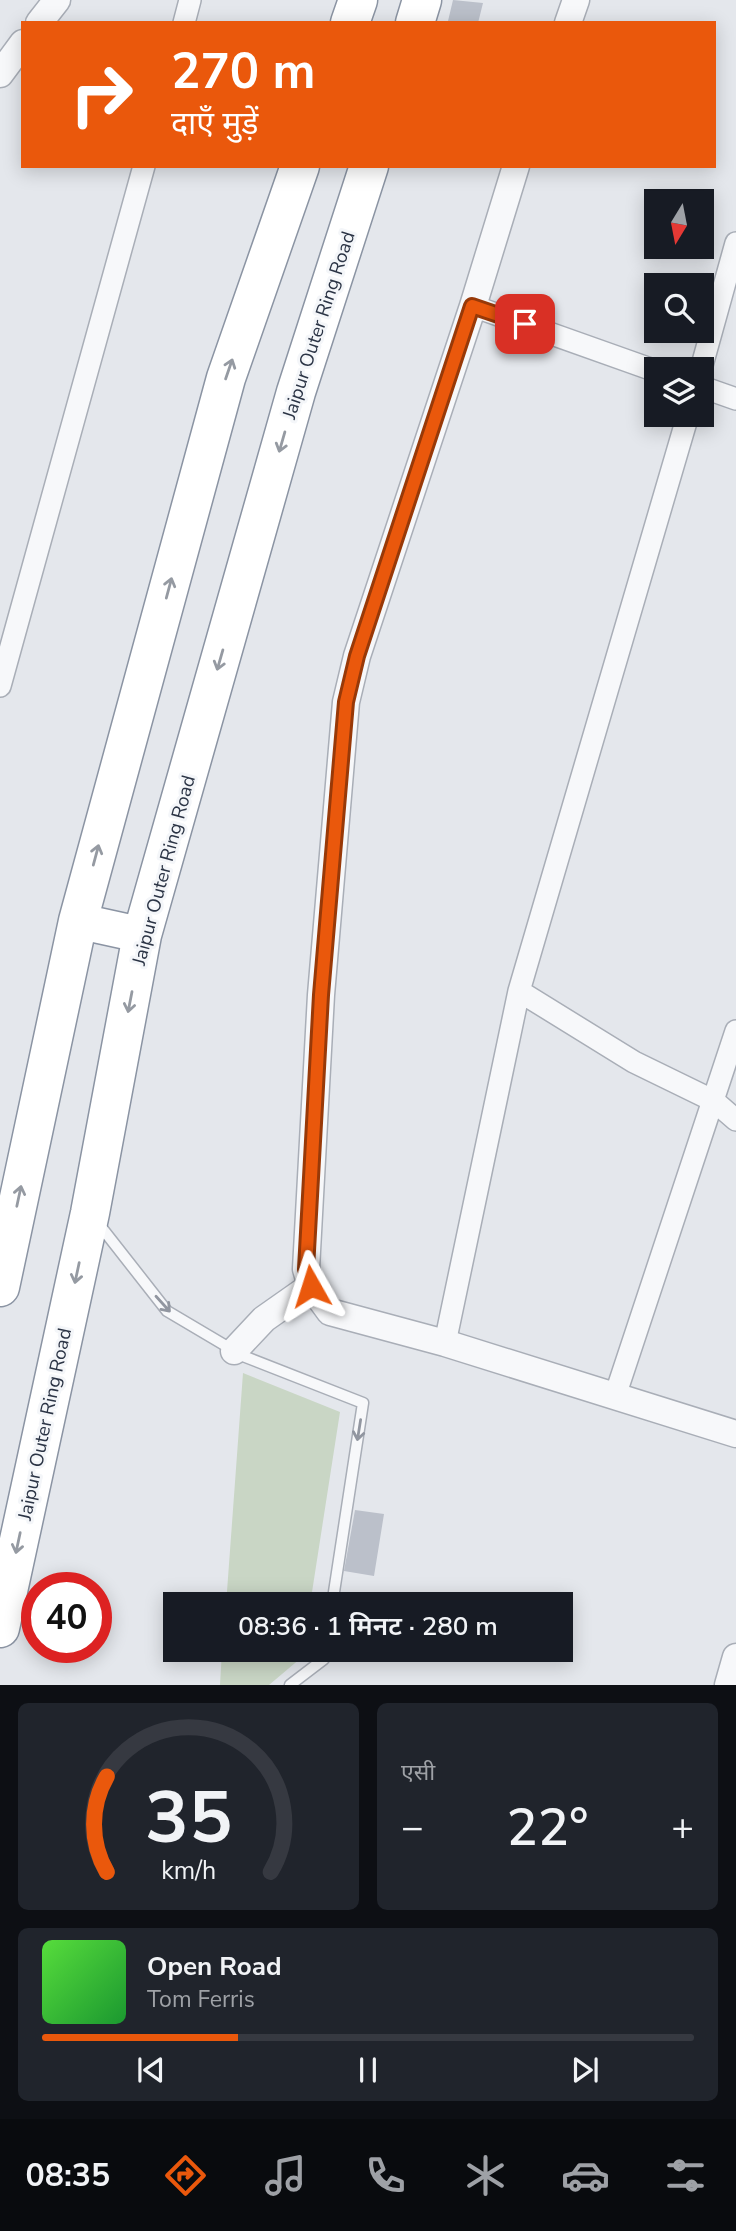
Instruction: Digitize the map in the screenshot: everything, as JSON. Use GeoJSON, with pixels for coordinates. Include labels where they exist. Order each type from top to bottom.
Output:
{"type":"FeatureCollection","features":[{"type":"Feature","properties":{"kind":"highway"},"geometry":{"type":"LineString","coordinates":[[351,21],[358,0]]}},
{"type":"Feature","properties":{"kind":"highway"},"geometry":{"type":"LineString","coordinates":[[416,21],[422,0]]}},
{"type":"Feature","properties":{"kind":"highway"},"geometry":{"type":"LineString","coordinates":[[0,1287],[5,1240],[78,921],[226,378],[299,168]]}},
{"type":"Feature","properties":{"kind":"highway","name":"Jaipur Outer Ring Road"},"geometry":{"type":"LineString","coordinates":[[0,1628],[90,1213],[142,935],[296,392],[368,168]]}},
{"type":"Feature","properties":{"kind":"highway"},"geometry":{"type":"LineString","coordinates":[[78,921],[142,935]]}},
{"type":"Feature","properties":{"kind":"street"},"geometry":{"type":"LineString","coordinates":[[41,21],[57,0]]}},
{"type":"Feature","properties":{"kind":"street"},"geometry":{"type":"LineString","coordinates":[[185,21],[190,0]]}},
{"type":"Feature","properties":{"kind":"street"},"geometry":{"type":"LineString","coordinates":[[569,21],[576,0]]}},
{"type":"Feature","properties":{"kind":"street"},"geometry":{"type":"LineString","coordinates":[[0,74],[21,46]]}},
{"type":"Feature","properties":{"kind":"street"},"geometry":{"type":"LineString","coordinates":[[0,686],[143,168]]}},
{"type":"Feature","properties":{"kind":"street"},"geometry":{"type":"LineString","coordinates":[[515,168],[357,656],[346,702],[321,995],[306,1269],[311,1286],[330,1312],[444,1343],[736,1434]]}},
{"type":"Feature","properties":{"kind":"street"},"geometry":{"type":"LineString","coordinates":[[704,357],[736,243]]}},
{"type":"Feature","properties":{"kind":"street"},"geometry":{"type":"LineString","coordinates":[[472,306],[644,367]]}},
{"type":"Feature","properties":{"kind":"street"},"geometry":{"type":"LineString","coordinates":[[714,391],[736,398]]}},
{"type":"Feature","properties":{"kind":"street"},"geometry":{"type":"LineString","coordinates":[[444,1343],[519,991],[684,427]]}},
{"type":"Feature","properties":{"kind":"street"},"geometry":{"type":"LineString","coordinates":[[519,991],[634,1062],[714,1101],[736,1120]]}},
{"type":"Feature","properties":{"kind":"street"},"geometry":{"type":"LineString","coordinates":[[615,1396],[736,1031]]}},
{"type":"Feature","properties":{"kind":"street"},"geometry":{"type":"LineString","coordinates":[[234,1351],[264,1319],[311,1286]]}},
{"type":"Feature","properties":{"kind":"street"},"geometry":{"type":"LineString","coordinates":[[728,1685],[736,1657]]}},
{"type":"Feature","properties":{"kind":"lane"},"geometry":{"type":"LineString","coordinates":[[90,1213],[167,1311],[234,1351],[363,1404],[334,1592]]}},
{"type":"Feature","properties":{"kind":"lane"},"geometry":{"type":"LineString","coordinates":[[290,1685],[320,1662]]}},
{"type":"Feature","properties":{"kind":"green space"},"geometry":{"type":"Polygon","coordinates":[[[243,1373],[340,1412],[312,1592],[227,1592],[243,1373]]]}},
{"type":"Feature","properties":{"kind":"green space"},"geometry":{"type":"Polygon","coordinates":[[[221,1662],[296,1662],[269,1685],[220,1685],[221,1662]]]}},
{"type":"Feature","properties":{"kind":"building"},"geometry":{"type":"Polygon","coordinates":[[[453,0],[483,3],[478,21],[448,21],[453,0]]]}},
{"type":"Feature","properties":{"kind":"building"},"geometry":{"type":"Polygon","coordinates":[[[355,1510],[384,1514],[374,1576],[344,1571],[355,1510]]]}},
{"type":"Feature","properties":{"kind":"route"},"geometry":{"type":"LineString","coordinates":[[311,1286],[306,1269],[321,995],[346,702],[357,656],[472,306],[525,324]]}}]}
